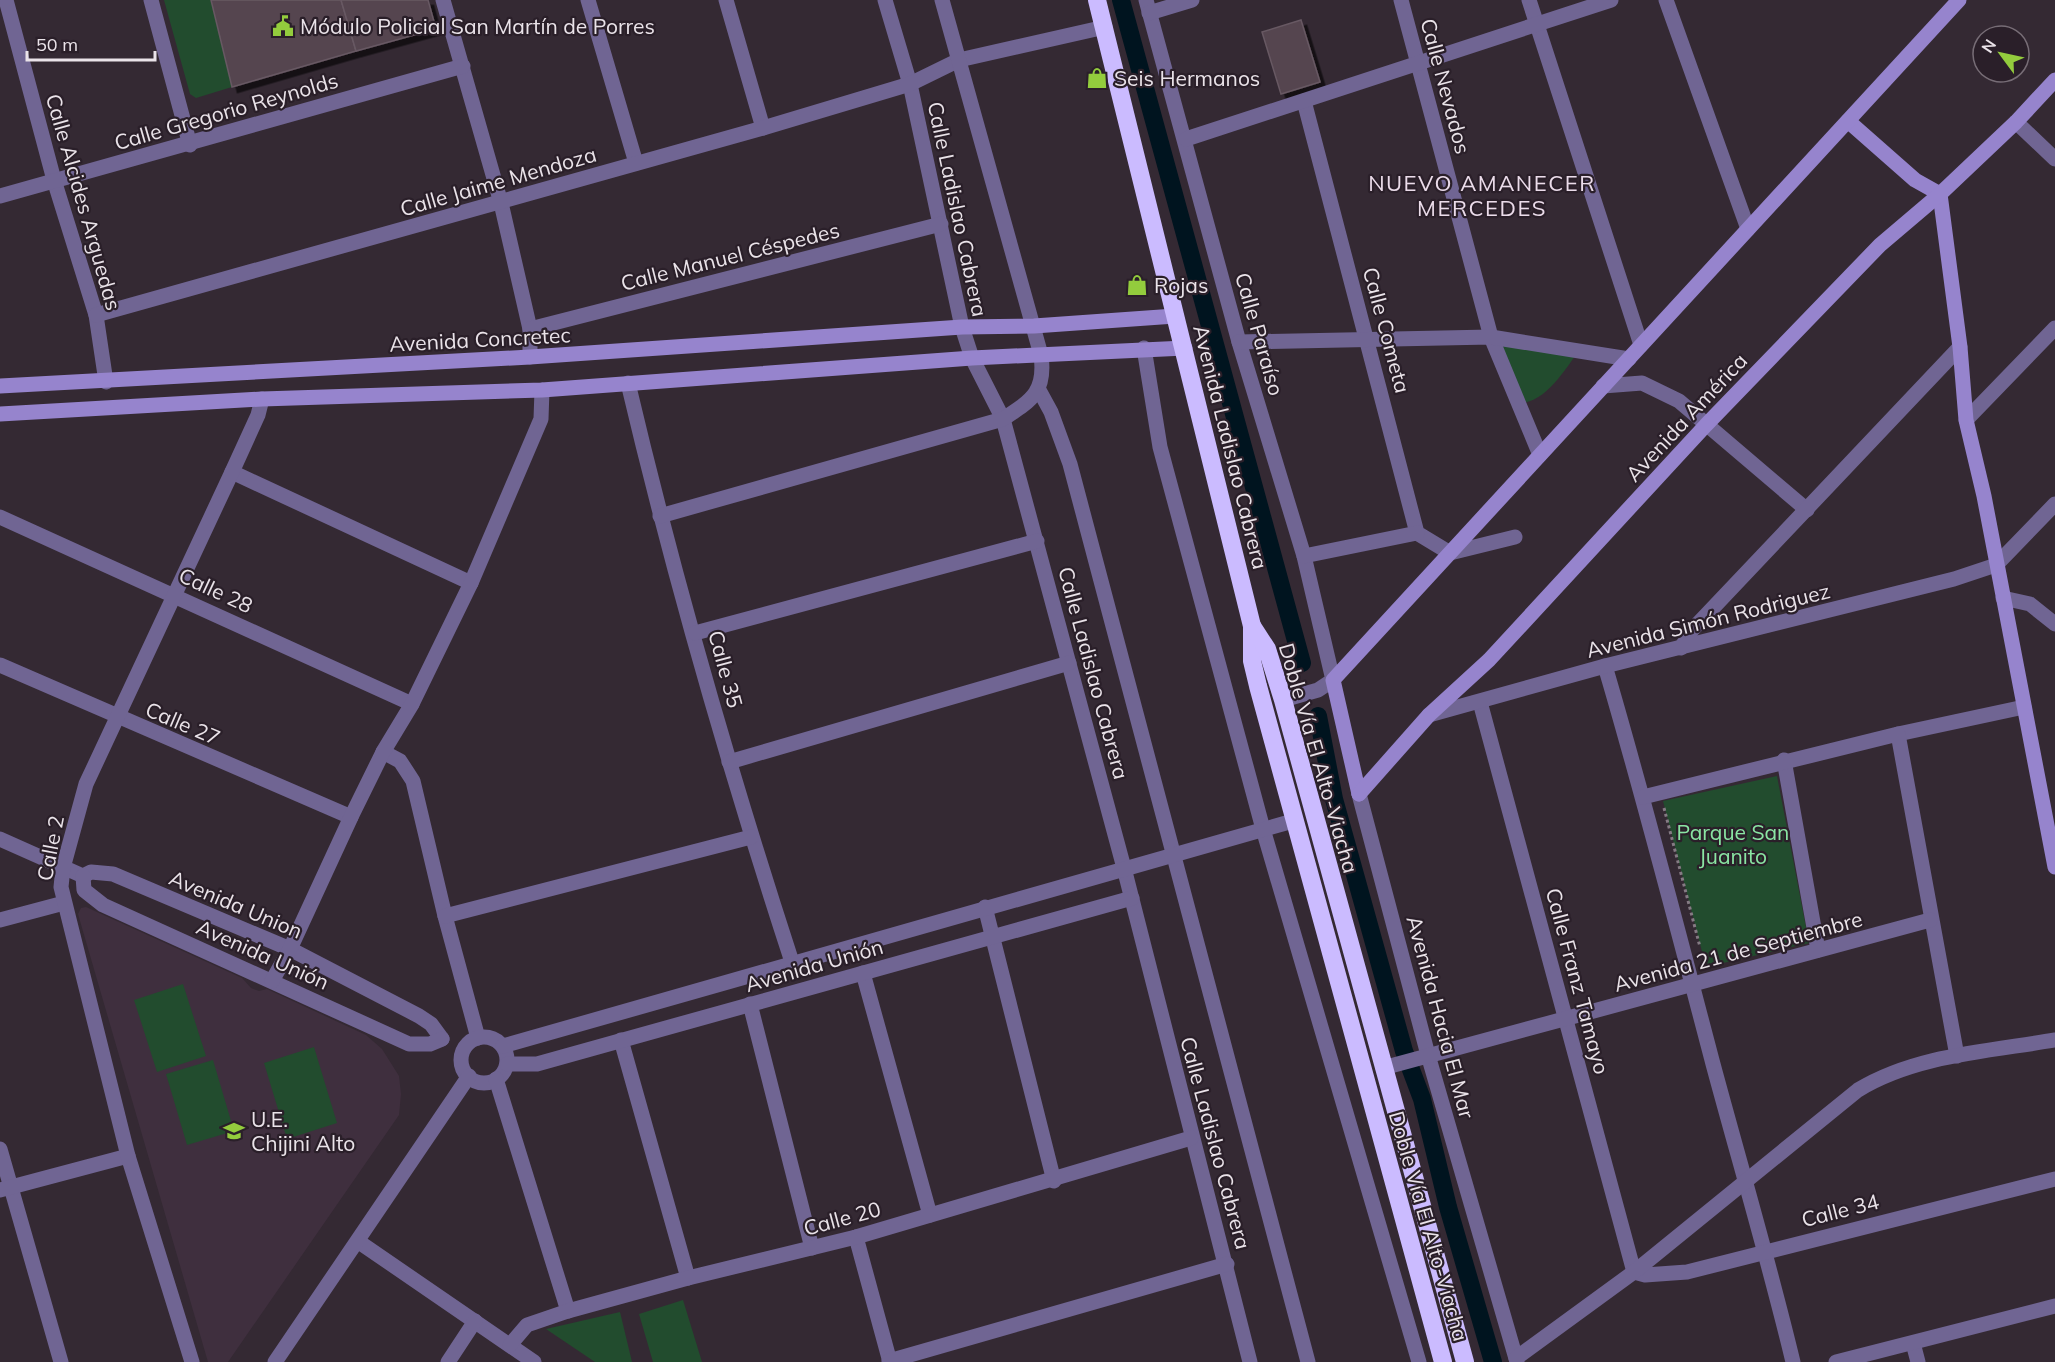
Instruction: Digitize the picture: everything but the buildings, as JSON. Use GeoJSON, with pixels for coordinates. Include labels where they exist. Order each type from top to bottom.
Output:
{"type":"FeatureCollection","features":[{"type":"Feature","properties":{"kind":"highway","name":"Avenida Ladislao Cabrera"},"geometry":{"type":"LineString","coordinates":[[1097,0],[1252,626]]}},
{"type":"Feature","properties":{"kind":"highway","name":"Doble Vía El Alto-Viacha"},"geometry":{"type":"LineString","coordinates":[[1252,626],[1267,648],[1291,698],[1465,1362]]}},
{"type":"Feature","properties":{"kind":"highway","name":"Doble Vía El Alto-Viacha"},"geometry":{"type":"LineString","coordinates":[[1252,626],[1252,661],[1293,821],[1443,1362]]}},
{"type":"Feature","properties":{"kind":"street","name":"Calle Alcides Arguedas"},"geometry":{"type":"LineString","coordinates":[[6,0],[54,180],[96,315],[106,382]]}},
{"type":"Feature","properties":{"kind":"street"},"geometry":{"type":"LineString","coordinates":[[152,0],[189,145]]}},
{"type":"Feature","properties":{"kind":"street"},"geometry":{"type":"LineString","coordinates":[[443,0],[501,203],[530,329],[530,357]]}},
{"type":"Feature","properties":{"kind":"street"},"geometry":{"type":"LineString","coordinates":[[588,0],[636,163]]}},
{"type":"Feature","properties":{"kind":"street"},"geometry":{"type":"LineString","coordinates":[[726,0],[763,128]]}},
{"type":"Feature","properties":{"kind":"street","name":"Calle Ladislao Cabrera"},"geometry":{"type":"LineString","coordinates":[[885,0],[910,84],[962,327],[972,358],[1004,419],[1132,898],[1191,1138],[1227,1264],[1250,1362]]}},
{"type":"Feature","properties":{"kind":"street"},"geometry":{"type":"LineString","coordinates":[[660,516],[1004,419],[1028,402],[1039,390],[1044,373],[1034,326],[942,0]]}},
{"type":"Feature","properties":{"kind":"street"},"geometry":{"type":"LineString","coordinates":[[1148,7],[1192,0]]}},
{"type":"Feature","properties":{"kind":"street","name":"Calle Nevados"},"geometry":{"type":"LineString","coordinates":[[1401,0],[1491,337],[1540,455]]}},
{"type":"Feature","properties":{"kind":"street"},"geometry":{"type":"LineString","coordinates":[[1528,0],[1641,345]]}},
{"type":"Feature","properties":{"kind":"street"},"geometry":{"type":"LineString","coordinates":[[1186,139],[1611,0]]}},
{"type":"Feature","properties":{"kind":"street"},"geometry":{"type":"LineString","coordinates":[[1666,0],[1748,229]]}},
{"type":"Feature","properties":{"kind":"street"},"geometry":{"type":"LineString","coordinates":[[1291,698],[1318,690],[1333,680],[1959,0]]}},
{"type":"Feature","properties":{"kind":"street","name":"Calle Paraíso"},"geometry":{"type":"LineString","coordinates":[[1148,7],[1186,139],[1239,342],[1304,556],[1333,680]]}},
{"type":"Feature","properties":{"kind":"street","name":"Calle Jaime Mendoza"},"geometry":{"type":"LineString","coordinates":[[96,315],[763,128],[910,84],[959,60],[1105,27]]}},
{"type":"Feature","properties":{"kind":"street","name":"Calle Gregorio Reynolds"},"geometry":{"type":"LineString","coordinates":[[0,196],[189,145],[463,66]]}},
{"type":"Feature","properties":{"kind":"street","name":"Avenida América"},"geometry":{"type":"LineString","coordinates":[[1359,794],[1429,715],[1488,660],[1706,425],[1880,245],[1940,194],[2016,122],[2055,80]]}},
{"type":"Feature","properties":{"kind":"street","name":"Calle Cometa"},"geometry":{"type":"LineString","coordinates":[[1304,100],[1368,338],[1417,533]]}},
{"type":"Feature","properties":{"kind":"street"},"geometry":{"type":"LineString","coordinates":[[1848,121],[1915,180],[1940,194],[1960,347],[1966,420],[1984,496],[2002,598],[2053,842],[2055,867]]}},
{"type":"Feature","properties":{"kind":"street"},"geometry":{"type":"LineString","coordinates":[[2016,122],[2055,159]]}},
{"type":"Feature","properties":{"kind":"street","name":"Calle Manuel Céspedes"},"geometry":{"type":"LineString","coordinates":[[530,329],[941,224]]}},
{"type":"Feature","properties":{"kind":"street","name":"Avenida Concretec"},"geometry":{"type":"LineString","coordinates":[[0,386],[530,357],[962,327],[1034,326],[1175,316]]}},
{"type":"Feature","properties":{"kind":"street"},"geometry":{"type":"LineString","coordinates":[[1966,420],[2055,328]]}},
{"type":"Feature","properties":{"kind":"street"},"geometry":{"type":"LineString","coordinates":[[1239,342],[1491,337],[1629,358]]}},
{"type":"Feature","properties":{"kind":"street"},"geometry":{"type":"LineString","coordinates":[[1681,648],[1692,630],[1960,347]]}},
{"type":"Feature","properties":{"kind":"street"},"geometry":{"type":"LineString","coordinates":[[1144,348],[1160,447],[1263,830],[1419,1362]]}},
{"type":"Feature","properties":{"kind":"street"},"geometry":{"type":"LineString","coordinates":[[0,414],[262,399],[542,390],[972,358],[1144,348],[1185,348]]}},
{"type":"Feature","properties":{"kind":"street","name":"Calle 35"},"geometry":{"type":"LineString","coordinates":[[628,383],[660,516],[695,633],[729,762],[792,962]]}},
{"type":"Feature","properties":{"kind":"street"},"geometry":{"type":"LineString","coordinates":[[1603,387],[1642,383],[1679,400],[1807,510]]}},
{"type":"Feature","properties":{"kind":"street"},"geometry":{"type":"LineString","coordinates":[[272,981],[290,950],[383,752],[412,704],[471,583],[541,419],[542,390]]}},
{"type":"Feature","properties":{"kind":"street"},"geometry":{"type":"LineString","coordinates":[[1039,390],[1052,412],[1070,464],[1308,1362]]}},
{"type":"Feature","properties":{"kind":"street","name":"Calle 2"},"geometry":{"type":"LineString","coordinates":[[192,1362],[128,1156],[61,886],[63,868],[86,784],[115,716],[232,472],[258,415],[262,399]]}},
{"type":"Feature","properties":{"kind":"street"},"geometry":{"type":"LineString","coordinates":[[232,472],[471,583]]}},
{"type":"Feature","properties":{"kind":"street"},"geometry":{"type":"LineString","coordinates":[[1996,565],[2055,504]]}},
{"type":"Feature","properties":{"kind":"street","name":"Calle 28"},"geometry":{"type":"LineString","coordinates":[[0,517],[173,593],[412,704]]}},
{"type":"Feature","properties":{"kind":"street"},"geometry":{"type":"LineString","coordinates":[[1304,556],[1417,533],[1450,553],[1515,537]]}},
{"type":"Feature","properties":{"kind":"street"},"geometry":{"type":"LineString","coordinates":[[695,633],[1036,541]]}},
{"type":"Feature","properties":{"kind":"street","name":"Avenida Simón Rodriguez"},"geometry":{"type":"LineString","coordinates":[[1429,715],[1605,666],[1954,579],[1996,565]]}},
{"type":"Feature","properties":{"kind":"street"},"geometry":{"type":"LineString","coordinates":[[2002,598],[2030,604],[2055,624]]}},
{"type":"Feature","properties":{"kind":"street"},"geometry":{"type":"LineString","coordinates":[[729,762],[1069,663]]}},
{"type":"Feature","properties":{"kind":"street","name":"Calle 27"},"geometry":{"type":"LineString","coordinates":[[0,665],[351,817]]}},
{"type":"Feature","properties":{"kind":"street"},"geometry":{"type":"LineString","coordinates":[[1605,666],[1643,798],[1745,1181],[1766,1250],[1793,1362]]}},
{"type":"Feature","properties":{"kind":"street","name":"Avenida Hacia El Mar"},"geometry":{"type":"LineString","coordinates":[[1333,680],[1423,1057],[1517,1360]]}},
{"type":"Feature","properties":{"kind":"street","name":"Calle Franz Tamayo"},"geometry":{"type":"LineString","coordinates":[[1480,702],[1634,1272]]}},
{"type":"Feature","properties":{"kind":"street"},"geometry":{"type":"LineString","coordinates":[[1643,798],[1784,760],[2024,707]]}},
{"type":"Feature","properties":{"kind":"street"},"geometry":{"type":"LineString","coordinates":[[1898,734],[1930,920],[1957,1056]]}},
{"type":"Feature","properties":{"kind":"street"},"geometry":{"type":"LineString","coordinates":[[383,752],[399,761],[413,781],[445,916],[478,1038]]}},
{"type":"Feature","properties":{"kind":"street"},"geometry":{"type":"LineString","coordinates":[[1784,760],[1818,950]]}},
{"type":"Feature","properties":{"kind":"street"},"geometry":{"type":"LineString","coordinates":[[503,1046],[1293,821]]}},
{"type":"Feature","properties":{"kind":"street"},"geometry":{"type":"LineString","coordinates":[[445,916],[751,837]]}},
{"type":"Feature","properties":{"kind":"street","name":"Avenida Union"},"geometry":{"type":"LineString","coordinates":[[0,839],[83,876],[91,872],[113,874],[290,950],[419,1016],[431,1024],[442,1039],[464,1050]]}},
{"type":"Feature","properties":{"kind":"street","name":"Avenida Unión"},"geometry":{"type":"LineString","coordinates":[[83,876],[84,890],[103,905],[410,1044],[430,1044],[442,1039]]}},
{"type":"Feature","properties":{"kind":"street","name":"Avenida Unión"},"geometry":{"type":"LineString","coordinates":[[507,1064],[537,1064],[1132,898]]}},
{"type":"Feature","properties":{"kind":"street"},"geometry":{"type":"LineString","coordinates":[[0,921],[64,903]]}},
{"type":"Feature","properties":{"kind":"street"},"geometry":{"type":"LineString","coordinates":[[985,908],[1053,1181]]}},
{"type":"Feature","properties":{"kind":"street","name":"Avenida 21 de Septiembre"},"geometry":{"type":"LineString","coordinates":[[1389,1066],[1567,1020],[1930,920]]}},
{"type":"Feature","properties":{"kind":"street"},"geometry":{"type":"LineString","coordinates":[[863,973],[930,1215]]}},
{"type":"Feature","properties":{"kind":"street"},"geometry":{"type":"LineString","coordinates":[[750,1004],[812,1248]]}},
{"type":"Feature","properties":{"kind":"street"},"geometry":{"type":"LineString","coordinates":[[478,1038],[492,1038],[503,1046],[507,1064],[496,1080],[482,1082],[469,1077],[462,1064],[464,1050],[478,1038]]}},
{"type":"Feature","properties":{"kind":"street"},"geometry":{"type":"LineString","coordinates":[[621,1040],[688,1278]]}},
{"type":"Feature","properties":{"kind":"street"},"geometry":{"type":"LineString","coordinates":[[1517,1360],[1634,1272],[1858,1090],[1881,1077],[1957,1056],[2055,1040]]}},
{"type":"Feature","properties":{"kind":"street"},"geometry":{"type":"LineString","coordinates":[[275,1362],[469,1077]]}},
{"type":"Feature","properties":{"kind":"street"},"geometry":{"type":"LineString","coordinates":[[496,1080],[568,1311]]}},
{"type":"Feature","properties":{"kind":"street","name":"Calle 20"},"geometry":{"type":"LineString","coordinates":[[510,1345],[527,1325],[568,1311],[688,1278],[856,1237],[1053,1181],[1191,1138]]}},
{"type":"Feature","properties":{"kind":"street"},"geometry":{"type":"LineString","coordinates":[[0,1149],[5,1188],[61,1362]]}},
{"type":"Feature","properties":{"kind":"street"},"geometry":{"type":"LineString","coordinates":[[5,1188],[128,1156]]}},
{"type":"Feature","properties":{"kind":"street","name":"Calle 34"},"geometry":{"type":"LineString","coordinates":[[1634,1272],[1645,1275],[1687,1272],[1766,1250],[2055,1179]]}},
{"type":"Feature","properties":{"kind":"street"},"geometry":{"type":"LineString","coordinates":[[856,1237],[889,1361],[1227,1264]]}},
{"type":"Feature","properties":{"kind":"street"},"geometry":{"type":"LineString","coordinates":[[358,1242],[534,1362]]}},
{"type":"Feature","properties":{"kind":"street"},"geometry":{"type":"LineString","coordinates":[[1836,1362],[2055,1306]]}},
{"type":"Feature","properties":{"kind":"street"},"geometry":{"type":"LineString","coordinates":[[448,1362],[475,1321]]}},
{"type":"Feature","properties":{"kind":"street"},"geometry":{"type":"LineString","coordinates":[[1913,1343],[1918,1362]]}},
{"type":"Feature","properties":{"kind":"path"},"geometry":{"type":"LineString","coordinates":[[1663,801],[1703,956]]}},
{"type":"Feature","properties":{"kind":"shaded area"},"geometry":{"type":"Polygon","coordinates":[[[86,907],[242,978],[251,988],[259,991],[267,989],[366,1035],[382,1049],[399,1076],[401,1094],[399,1115],[228,1362],[208,1362],[78,914],[81,908],[86,907]]]}},
{"type":"Feature","properties":{"kind":"green space"},"geometry":{"type":"Polygon","coordinates":[[[164,0],[211,0],[232,87],[196,98],[190,94],[164,0]]]}},
{"type":"Feature","properties":{"kind":"green space"},"geometry":{"type":"Polygon","coordinates":[[[1501,343],[1584,344],[1550,388],[1533,400],[1523,403],[1501,343]]]}},
{"type":"Feature","properties":{"kind":"green space","name":"Parque San Juanito"},"geometry":{"type":"Polygon","coordinates":[[[1777,776],[1809,943],[1706,967],[1663,801],[1777,776]]]}},
{"type":"Feature","properties":{"kind":"green space"},"geometry":{"type":"Polygon","coordinates":[[[183,984],[206,1056],[157,1072],[134,1000],[183,984]]]}},
{"type":"Feature","properties":{"kind":"green space"},"geometry":{"type":"Polygon","coordinates":[[[314,1047],[337,1123],[287,1139],[264,1063],[314,1047]]]}},
{"type":"Feature","properties":{"kind":"green space"},"geometry":{"type":"Polygon","coordinates":[[[213,1060],[234,1131],[187,1145],[166,1074],[213,1060]]]}},
{"type":"Feature","properties":{"kind":"green space"},"geometry":{"type":"Polygon","coordinates":[[[683,1300],[702,1362],[653,1362],[639,1314],[683,1300]]]}},
{"type":"Feature","properties":{"kind":"green space"},"geometry":{"type":"Polygon","coordinates":[[[620,1312],[632,1362],[595,1362],[546,1329],[620,1312]]]}},
{"type":"Feature","properties":{"kind":"waterway"},"geometry":{"type":"LineString","coordinates":[[1121,0],[1302,663]]}},
{"type":"Feature","properties":{"kind":"waterway"},"geometry":{"type":"LineString","coordinates":[[1318,716],[1334,799],[1404,1051],[1422,1099],[1448,1207],[1493,1362]]}},
{"type":"Feature","properties":{"kind":"place","name":"Módulo Policial San Martín de Porres"},"geometry":{"type":"Point","coordinates":[283,26]}},
{"type":"Feature","properties":{"kind":"place","name":"Seis Hermanos"},"geometry":{"type":"Point","coordinates":[1097,78]}},
{"type":"Feature","properties":{"kind":"place","name":"Rojas"},"geometry":{"type":"Point","coordinates":[1137,285]}},
{"type":"Feature","properties":{"kind":"place","name":"U.E. Chijini Alto"},"geometry":{"type":"Point","coordinates":[234,1131]}},
{"type":"Feature","properties":{"kind":"district","name":"NUEVO AMANECER MERCEDES"},"geometry":{"type":"Point","coordinates":[1482,196]}}]}
